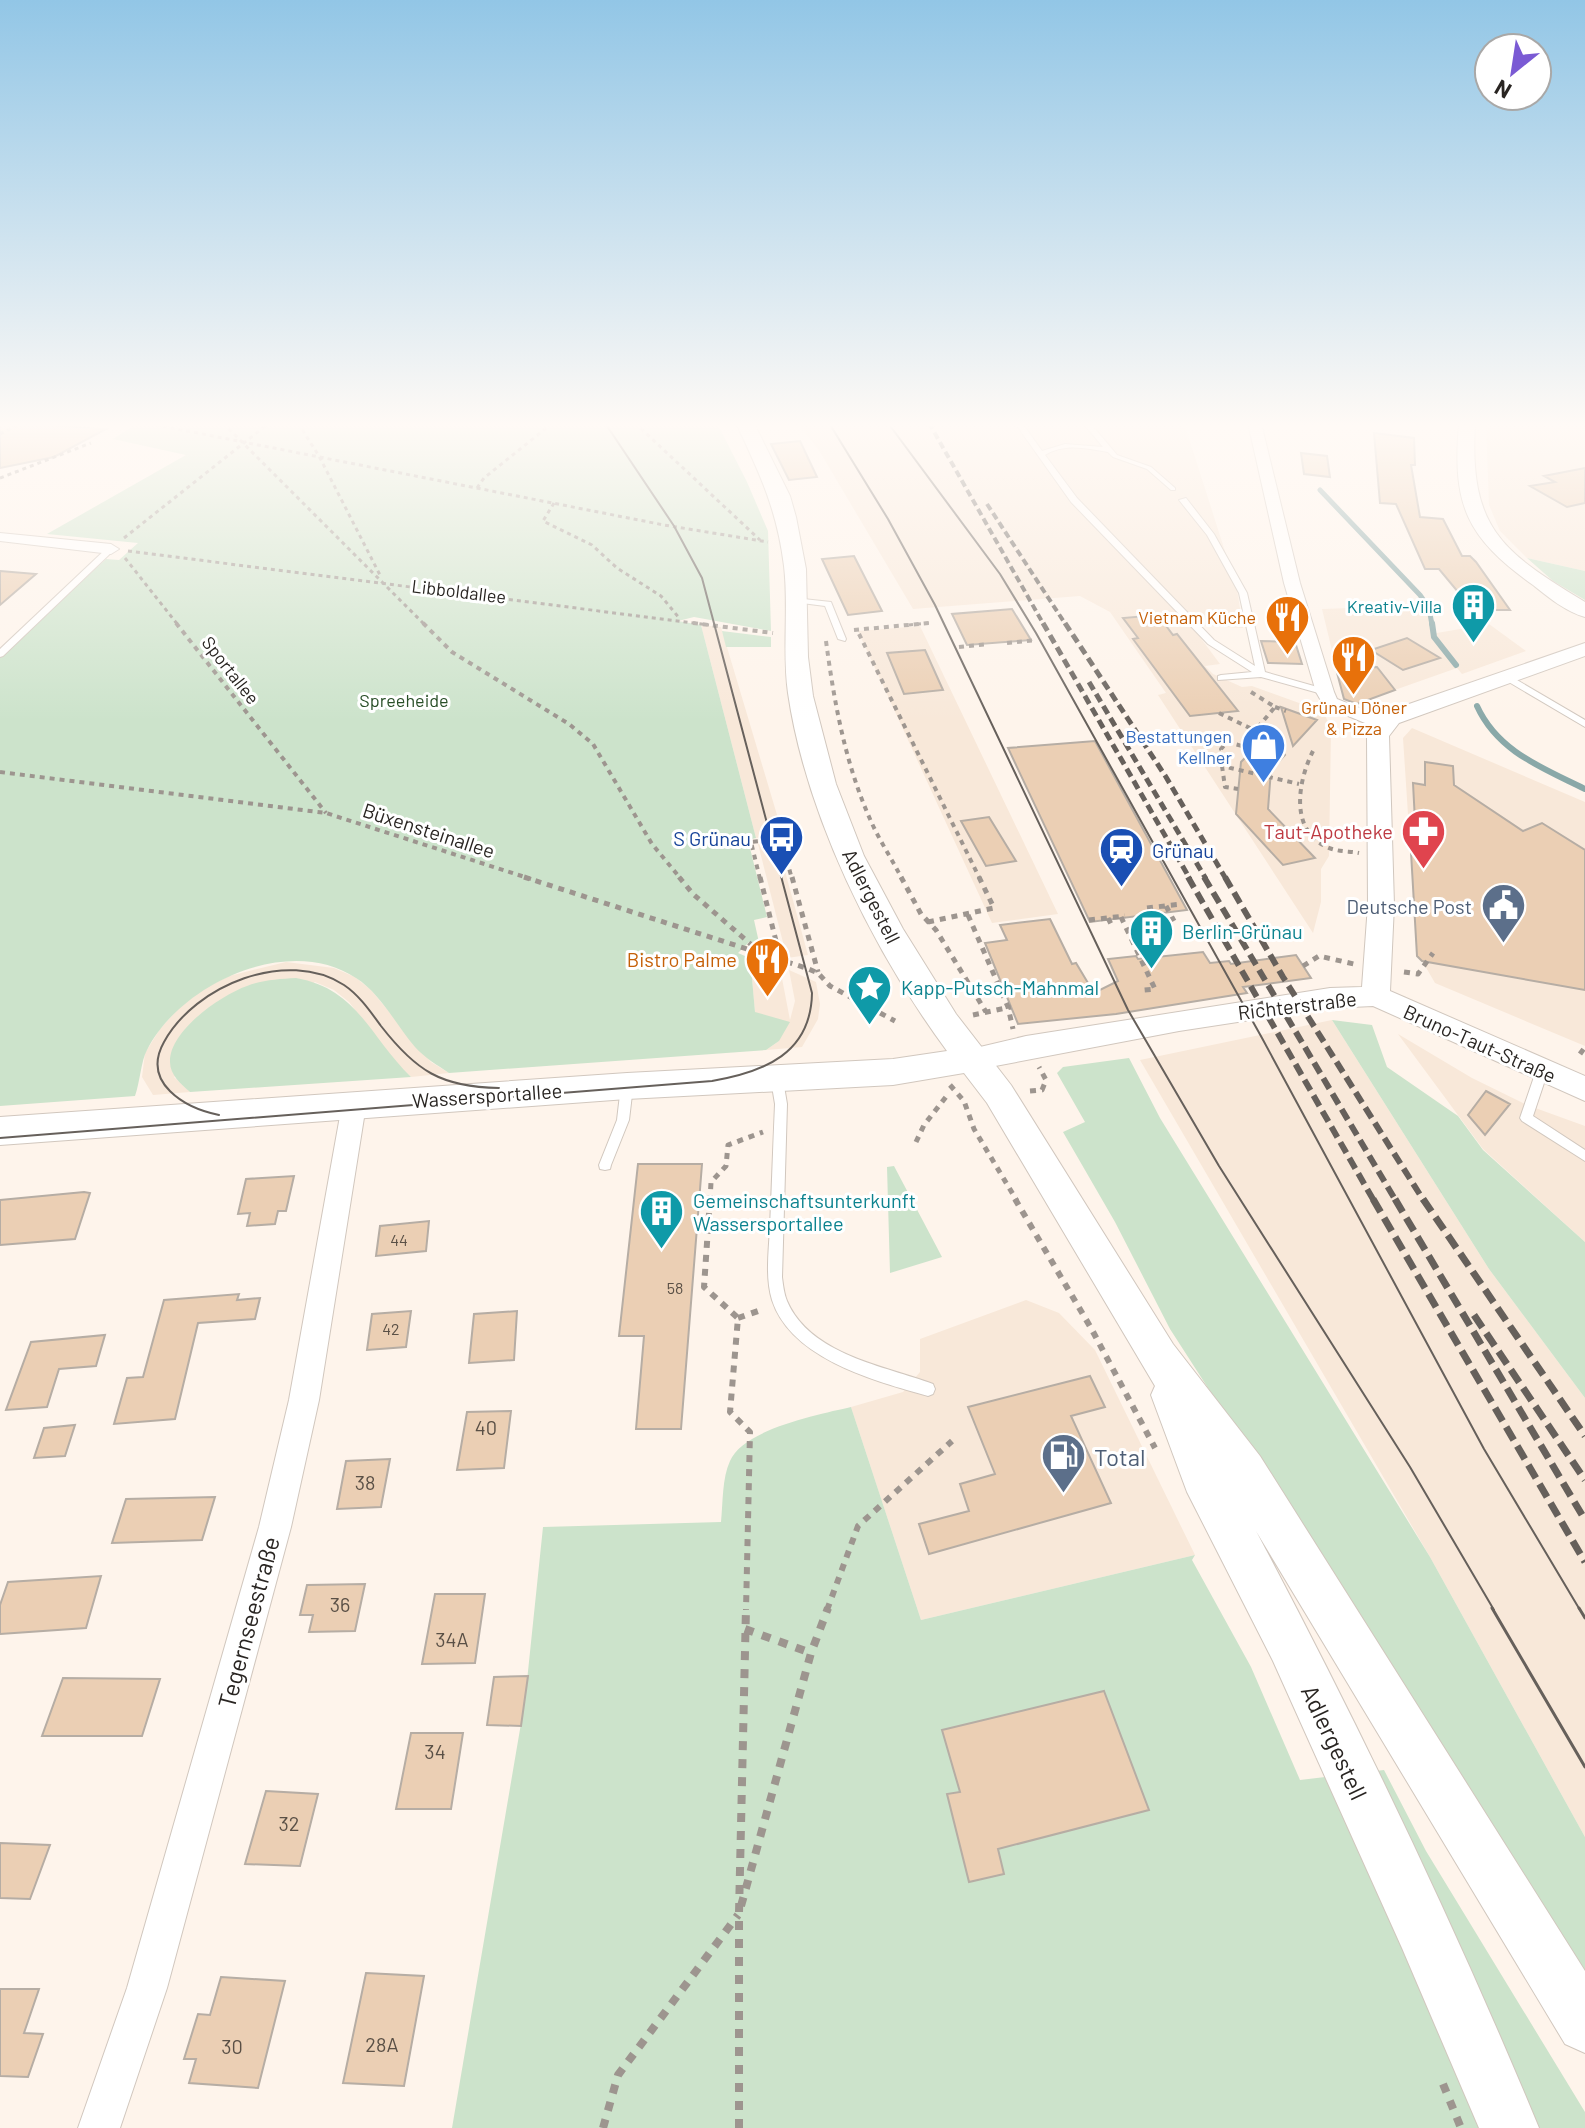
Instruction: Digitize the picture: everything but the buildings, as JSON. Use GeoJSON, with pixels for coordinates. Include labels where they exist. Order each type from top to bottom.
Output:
{"type":"FeatureCollection","features":[{"type":"Feature","properties":{"kind":"main road","name":"Adlergestell"},"geometry":{"type":"LineString","coordinates":[[781,522],[782,542],[797,600],[796,657],[801,696],[819,773],[837,824],[888,930],[937,1012],[999,1094],[1158,1357],[1244,1471],[1585,2024]]}},
{"type":"Feature","properties":{"kind":"main road","name":"Wassersportallee"},"geometry":{"type":"LineString","coordinates":[[0,1131],[627,1086],[777,1080],[943,1080],[974,1059]]}},
{"type":"Feature","properties":{"kind":"main road","name":"Adlergestell"},"geometry":{"type":"LineString","coordinates":[[1158,1357],[1203,1477],[1290,1644],[1422,1928],[1509,2128]]}},
{"type":"Feature","properties":{"kind":"street"},"geometry":{"type":"LineString","coordinates":[[1278,522],[1292,583],[1330,702],[1383,724],[1391,718],[1577,652],[1583,634],[1581,620],[1561,597]]}},
{"type":"Feature","properties":{"kind":"street"},"geometry":{"type":"LineString","coordinates":[[1480,522],[1482,530],[1525,571],[1585,611]]}},
{"type":"Feature","properties":{"kind":"street"},"geometry":{"type":"LineString","coordinates":[[0,537],[114,547]]}},
{"type":"Feature","properties":{"kind":"street","name":"Richterstraße"},"geometry":{"type":"LineString","coordinates":[[974,1059],[1026,1047],[1307,1001],[1376,996],[1381,856],[1378,736],[1383,724]]}},
{"type":"Feature","properties":{"kind":"street","name":"Bruno-Taut-Straße"},"geometry":{"type":"LineString","coordinates":[[1376,996],[1585,1089]]}},
{"type":"Feature","properties":{"kind":"street","name":"Tegernseestraße"},"geometry":{"type":"LineString","coordinates":[[99,2128],[147,1988],[275,1527],[309,1373],[354,1105]]}},
{"type":"Feature","properties":{"kind":"lane"},"geometry":{"type":"LineString","coordinates":[[1096,522],[1211,642],[1261,674],[1325,692]]}},
{"type":"Feature","properties":{"kind":"lane"},"geometry":{"type":"LineString","coordinates":[[1201,522],[1243,593],[1261,674]]}},
{"type":"Feature","properties":{"kind":"lane"},"geometry":{"type":"LineString","coordinates":[[0,654],[114,547]]}},
{"type":"Feature","properties":{"kind":"lane"},"geometry":{"type":"LineString","coordinates":[[797,600],[828,604],[840,635]]}},
{"type":"Feature","properties":{"kind":"lane"},"geometry":{"type":"LineString","coordinates":[[1221,678],[1261,674]]}},
{"type":"Feature","properties":{"kind":"lane"},"geometry":{"type":"LineString","coordinates":[[1505,676],[1585,724]]}},
{"type":"Feature","properties":{"kind":"lane"},"geometry":{"type":"LineString","coordinates":[[1542,1071],[1526,1118],[1585,1156]]}},
{"type":"Feature","properties":{"kind":"lane"},"geometry":{"type":"LineString","coordinates":[[777,1080],[781,1104],[775,1277],[780,1304],[802,1332],[836,1357],[874,1375],[928,1389]]}},
{"type":"Feature","properties":{"kind":"lane"},"geometry":{"type":"LineString","coordinates":[[605,1165],[623,1120],[627,1086]]}},
{"type":"Feature","properties":{"kind":"path"},"geometry":{"type":"LineString","coordinates":[[114,547],[145,522]]}},
{"type":"Feature","properties":{"kind":"path"},"geometry":{"type":"LineString","coordinates":[[325,522],[452,652],[569,724],[593,744],[623,790],[652,844],[693,894],[766,957]]}},
{"type":"Feature","properties":{"kind":"path"},"geometry":{"type":"LineString","coordinates":[[353,522],[384,582]]}},
{"type":"Feature","properties":{"kind":"path"},"geometry":{"type":"LineString","coordinates":[[546,522],[592,545],[617,568],[661,596],[680,620]]}},
{"type":"Feature","properties":{"kind":"path"},"geometry":{"type":"LineString","coordinates":[[660,522],[782,542]]}},
{"type":"Feature","properties":{"kind":"path"},"geometry":{"type":"LineString","coordinates":[[739,522],[762,541]]}},
{"type":"Feature","properties":{"kind":"path","name":"Libboldallee"},"geometry":{"type":"LineString","coordinates":[[114,547],[774,633]]}},
{"type":"Feature","properties":{"kind":"path","name":"Sportallee"},"geometry":{"type":"LineString","coordinates":[[114,547],[127,559],[326,813]]}},
{"type":"Feature","properties":{"kind":"path"},"geometry":{"type":"LineString","coordinates":[[929,623],[856,630],[840,635],[825,633],[834,700],[850,763],[870,819],[928,922],[986,1012]]}},
{"type":"Feature","properties":{"kind":"path"},"geometry":{"type":"LineString","coordinates":[[856,630],[994,908],[928,922]]}},
{"type":"Feature","properties":{"kind":"path"},"geometry":{"type":"LineString","coordinates":[[1007,643],[1036,640]]}},
{"type":"Feature","properties":{"kind":"path"},"geometry":{"type":"LineString","coordinates":[[959,647],[988,644]]}},
{"type":"Feature","properties":{"kind":"path"},"geometry":{"type":"LineString","coordinates":[[1247,691],[1286,711]]}},
{"type":"Feature","properties":{"kind":"path"},"geometry":{"type":"LineString","coordinates":[[1242,746],[1275,707]]}},
{"type":"Feature","properties":{"kind":"path"},"geometry":{"type":"LineString","coordinates":[[1219,713],[1256,731]]}},
{"type":"Feature","properties":{"kind":"path"},"geometry":{"type":"LineString","coordinates":[[1302,714],[1312,715]]}},
{"type":"Feature","properties":{"kind":"path"},"geometry":{"type":"LineString","coordinates":[[1238,789],[1225,787],[1222,766],[1225,754],[1221,749],[1227,742],[1252,750]]}},
{"type":"Feature","properties":{"kind":"path"},"geometry":{"type":"LineString","coordinates":[[1313,751],[1299,784],[1302,816],[1308,835],[1328,848],[1381,856]]}},
{"type":"Feature","properties":{"kind":"path"},"geometry":{"type":"LineString","coordinates":[[1222,766],[1299,784]]}},
{"type":"Feature","properties":{"kind":"path","name":"Büxensteinallee"},"geometry":{"type":"LineString","coordinates":[[0,772],[326,813],[818,973],[830,986],[895,1021]]}},
{"type":"Feature","properties":{"kind":"path"},"geometry":{"type":"LineString","coordinates":[[1407,813],[1407,826],[1418,832]]}},
{"type":"Feature","properties":{"kind":"path"},"geometry":{"type":"LineString","coordinates":[[781,961],[751,842],[781,839],[818,973]]}},
{"type":"Feature","properties":{"kind":"path"},"geometry":{"type":"LineString","coordinates":[[1147,908],[1182,904]]}},
{"type":"Feature","properties":{"kind":"path"},"geometry":{"type":"LineString","coordinates":[[1166,906],[1174,921]]}},
{"type":"Feature","properties":{"kind":"path"},"geometry":{"type":"LineString","coordinates":[[968,915],[1010,1007],[973,1015]]}},
{"type":"Feature","properties":{"kind":"path"},"geometry":{"type":"LineString","coordinates":[[1089,920],[1123,916],[1155,989],[1144,990]]}},
{"type":"Feature","properties":{"kind":"path"},"geometry":{"type":"LineString","coordinates":[[1108,918],[1113,928]]}},
{"type":"Feature","properties":{"kind":"path"},"geometry":{"type":"LineString","coordinates":[[1580,1054],[1585,1047]]}},
{"type":"Feature","properties":{"kind":"path"},"geometry":{"type":"LineString","coordinates":[[916,1142],[943,1080],[964,1101],[974,1129],[1091,1328],[1158,1456]]}},
{"type":"Feature","properties":{"kind":"path"},"geometry":{"type":"LineString","coordinates":[[738,1318],[704,1287],[711,1182],[726,1166],[728,1145],[765,1131],[779,1131]]}},
{"type":"Feature","properties":{"kind":"path"},"geometry":{"type":"LineString","coordinates":[[738,1318],[780,1304]]}},
{"type":"Feature","properties":{"kind":"path"},"geometry":{"type":"LineString","coordinates":[[738,1318],[730,1412],[750,1432],[739,1913],[739,2128]]}},
{"type":"Feature","properties":{"kind":"path"},"geometry":{"type":"LineString","coordinates":[[603,2128],[618,2075],[739,1913],[811,1653],[858,1526],[952,1441]]}},
{"type":"Feature","properties":{"kind":"path"},"geometry":{"type":"LineString","coordinates":[[745,1629],[811,1653]]}},
{"type":"Feature","properties":{"kind":"shaded area"},"geometry":{"type":"Polygon","coordinates":[[[862,522],[1216,522],[1237,589],[1243,628],[1191,625],[1220,664],[1205,666],[1213,674],[1242,687],[1252,686],[1313,708],[1325,715],[1331,729],[1329,856],[1321,869],[1321,902],[1313,933],[1158,695],[1166,693],[1110,612],[1080,596],[913,609],[862,522]]]}},
{"type":"Feature","properties":{"kind":"shaded area"},"geometry":{"type":"Polygon","coordinates":[[[1496,522],[1585,522],[1585,571],[1527,558],[1500,531],[1496,522]]]}},
{"type":"Feature","properties":{"kind":"shaded area"},"geometry":{"type":"Polygon","coordinates":[[[1425,607],[1431,615],[1431,634],[1489,624],[1526,651],[1462,674],[1457,668],[1355,704],[1344,700],[1322,609],[1425,607]]]}},
{"type":"Feature","properties":{"kind":"shaded area"},"geometry":{"type":"Polygon","coordinates":[[[701,625],[721,627],[783,835],[756,838],[701,625]]]}},
{"type":"Feature","properties":{"kind":"shaded area"},"geometry":{"type":"Polygon","coordinates":[[[920,626],[1058,914],[992,923],[858,631],[920,626]]]}},
{"type":"Feature","properties":{"kind":"shaded area"},"geometry":{"type":"Polygon","coordinates":[[[1412,728],[1585,802],[1585,1046],[1435,983],[1417,952],[1403,738],[1412,728]]]}},
{"type":"Feature","properties":{"kind":"shaded area"},"geometry":{"type":"Polygon","coordinates":[[[777,842],[808,955],[787,958],[758,844],[777,842]]]}},
{"type":"Feature","properties":{"kind":"shaded area"},"geometry":{"type":"Polygon","coordinates":[[[286,962],[334,968],[355,977],[371,990],[431,1062],[449,1073],[411,1077],[394,1061],[349,1002],[334,990],[315,982],[174,1077],[190,1092],[153,1095],[142,1077],[145,1053],[160,1029],[178,1009],[203,989],[229,976],[286,962]]]}},
{"type":"Feature","properties":{"kind":"shaded area"},"geometry":{"type":"Polygon","coordinates":[[[751,967],[780,968],[790,1020],[795,1001],[789,970],[816,982],[820,1004],[818,1019],[802,1047],[766,1050],[779,1041],[755,1012],[751,967]]]}},
{"type":"Feature","properties":{"kind":"shaded area"},"geometry":{"type":"Polygon","coordinates":[[[1332,1020],[1489,1269],[1585,1398],[1585,1837],[1430,1557],[1140,1060],[1332,1020]]]}},
{"type":"Feature","properties":{"kind":"shaded area"},"geometry":{"type":"Polygon","coordinates":[[[1398,1034],[1472,1078],[1527,1105],[1585,1126],[1585,1242],[1483,1149],[1398,1034]]]}},
{"type":"Feature","properties":{"kind":"shaded area"},"geometry":{"type":"Polygon","coordinates":[[[1026,1300],[1059,1313],[1095,1350],[1195,1555],[921,1620],[851,1407],[903,1392],[920,1372],[920,1339],[1026,1300]]]}},
{"type":"Feature","properties":{"kind":"green space","name":"Spreeheide"},"geometry":{"type":"Polygon","coordinates":[[[68,522],[764,522],[768,531],[771,631],[694,617],[678,621],[701,625],[756,838],[748,840],[767,917],[754,920],[760,947],[749,942],[738,953],[768,966],[751,967],[755,1012],[790,1022],[779,1041],[766,1050],[449,1073],[415,1047],[381,1001],[356,978],[329,965],[300,961],[269,964],[239,972],[210,986],[184,1005],[163,1026],[147,1050],[135,1096],[0,1106],[0,657],[106,559],[119,560],[138,543],[47,534],[68,522]]]}},
{"type":"Feature","properties":{"kind":"green space"},"geometry":{"type":"Polygon","coordinates":[[[1527,558],[1585,571],[1585,600],[1553,581],[1527,558]]]}},
{"type":"Feature","properties":{"kind":"green space"},"geometry":{"type":"Polygon","coordinates":[[[722,631],[771,637],[771,647],[726,647],[722,631]]]}},
{"type":"Feature","properties":{"kind":"green space"},"geometry":{"type":"Polygon","coordinates":[[[296,978],[334,992],[349,1003],[411,1077],[190,1092],[177,1079],[170,1067],[172,1050],[178,1038],[198,1016],[224,997],[247,986],[296,978]]]}},
{"type":"Feature","properties":{"kind":"green space"},"geometry":{"type":"Polygon","coordinates":[[[1332,1020],[1372,1025],[1387,1067],[1458,1116],[1483,1150],[1585,1242],[1585,1398],[1489,1269],[1332,1020]]]}},
{"type":"Feature","properties":{"kind":"green space"},"geometry":{"type":"Polygon","coordinates":[[[1129,1058],[1160,1118],[1430,1557],[1585,1837],[1585,1973],[1170,1329],[1115,1222],[1063,1132],[1085,1122],[1057,1073],[1063,1067],[1129,1058]]]}},
{"type":"Feature","properties":{"kind":"green space"},"geometry":{"type":"Polygon","coordinates":[[[894,1166],[942,1257],[890,1273],[887,1167],[894,1166]]]}},
{"type":"Feature","properties":{"kind":"green space"},"geometry":{"type":"Polygon","coordinates":[[[851,1407],[921,1620],[1195,1555],[1192,1560],[1251,1667],[1300,1780],[1384,1770],[1426,1851],[1585,2112],[1585,2128],[452,2128],[525,1700],[543,1527],[721,1522],[726,1475],[730,1461],[738,1450],[750,1440],[784,1425],[851,1407]]]}},
{"type":"Feature","properties":{"kind":"waterway"},"geometry":{"type":"LineString","coordinates":[[1351,522],[1420,595],[1429,608],[1432,625]]}},
{"type":"Feature","properties":{"kind":"waterway"},"geometry":{"type":"LineString","coordinates":[[1432,623],[1434,637],[1456,665]]}},
{"type":"Feature","properties":{"kind":"waterway"},"geometry":{"type":"LineString","coordinates":[[1477,706],[1486,722],[1509,747],[1538,766],[1585,789]]}},
{"type":"Feature","properties":{"kind":"tram line"},"geometry":{"type":"LineString","coordinates":[[0,1138],[712,1081],[767,1065],[794,1045],[810,1014],[812,993],[702,578],[672,522]]}},
{"type":"Feature","properties":{"kind":"tram line"},"geometry":{"type":"LineString","coordinates":[[890,522],[935,605],[1128,1010],[1219,1166],[1410,1467],[1494,1610]]}},
{"type":"Feature","properties":{"kind":"tram line"},"geometry":{"type":"LineString","coordinates":[[962,522],[1000,574],[1036,633],[1262,1038],[1484,1449],[1580,1610]]}},
{"type":"Feature","properties":{"kind":"tram line"},"geometry":{"type":"LineString","coordinates":[[219,1115],[193,1106],[170,1091],[158,1070],[158,1057],[178,1022],[197,1004],[244,978],[270,972],[296,970],[321,974],[344,985],[359,998],[406,1055],[431,1074],[461,1084],[499,1088]]}},
{"type":"Feature","properties":{"kind":"tram line"},"geometry":{"type":"LineString","coordinates":[[1492,1608],[1585,1767]]}},
{"type":"Feature","properties":{"kind":"tram line"},"geometry":{"type":"LineString","coordinates":[[1579,1608],[1585,1618]]}},
{"type":"Feature","properties":{"kind":"railway"},"geometry":{"type":"LineString","coordinates":[[986,522],[1044,625]]}},
{"type":"Feature","properties":{"kind":"railway"},"geometry":{"type":"LineString","coordinates":[[999,522],[1066,625]]}},
{"type":"Feature","properties":{"kind":"railway"},"geometry":{"type":"LineString","coordinates":[[1043,623],[1190,879]]}},
{"type":"Feature","properties":{"kind":"railway"},"geometry":{"type":"LineString","coordinates":[[1065,623],[1166,777],[1226,879]]}},
{"type":"Feature","properties":{"kind":"railway"},"geometry":{"type":"LineString","coordinates":[[1089,682],[1206,879]]}},
{"type":"Feature","properties":{"kind":"railway"},"geometry":{"type":"LineString","coordinates":[[1188,877],[1374,1201]]}},
{"type":"Feature","properties":{"kind":"railway"},"geometry":{"type":"LineString","coordinates":[[1204,877],[1396,1201]]}},
{"type":"Feature","properties":{"kind":"railway"},"geometry":{"type":"LineString","coordinates":[[1225,877],[1283,977],[1424,1201]]}},
{"type":"Feature","properties":{"kind":"railway"},"geometry":{"type":"LineString","coordinates":[[1373,1199],[1585,1562]]}},
{"type":"Feature","properties":{"kind":"railway"},"geometry":{"type":"LineString","coordinates":[[1395,1199],[1585,1520]]}},
{"type":"Feature","properties":{"kind":"railway"},"geometry":{"type":"LineString","coordinates":[[1423,1199],[1585,1436]]}},
{"type":"Feature","properties":{"kind":"railway"},"geometry":{"type":"LineString","coordinates":[[1474,1315],[1585,1480]]}},
{"type":"Feature","properties":{"kind":"place","name":"Kreativ-Villa"},"geometry":{"type":"Point","coordinates":[1473,645]}},
{"type":"Feature","properties":{"kind":"place","name":"Vietnam Küche"},"geometry":{"type":"Point","coordinates":[1287,656]}},
{"type":"Feature","properties":{"kind":"place","name":"Grünau Döner & Pizza"},"geometry":{"type":"Point","coordinates":[1354,696]}},
{"type":"Feature","properties":{"kind":"place","name":"Bestattungen Kellner"},"geometry":{"type":"Point","coordinates":[1263,785]}},
{"type":"Feature","properties":{"kind":"place","name":"Taut-Apotheke"},"geometry":{"type":"Point","coordinates":[1424,870]}},
{"type":"Feature","properties":{"kind":"place","name":"S Grünau"},"geometry":{"type":"Point","coordinates":[782,877]}},
{"type":"Feature","properties":{"kind":"place","name":"Grünau"},"geometry":{"type":"Point","coordinates":[1121,889]}},
{"type":"Feature","properties":{"kind":"place","name":"Deutsche Post"},"geometry":{"type":"Point","coordinates":[1503,945]}},
{"type":"Feature","properties":{"kind":"place","name":"Berlin-Grünau"},"geometry":{"type":"Point","coordinates":[1151,970]}},
{"type":"Feature","properties":{"kind":"place","name":"Bistro Palme"},"geometry":{"type":"Point","coordinates":[768,998]}},
{"type":"Feature","properties":{"kind":"place","name":"Kapp-Putsch-Mahnmal"},"geometry":{"type":"Point","coordinates":[870,1026]}},
{"type":"Feature","properties":{"kind":"place","name":"Gemeinschaftsunterkunft Wassersportallee"},"geometry":{"type":"Point","coordinates":[662,1250]}},
{"type":"Feature","properties":{"kind":"place","name":"Total"},"geometry":{"type":"Point","coordinates":[1063,1495]}}]}
